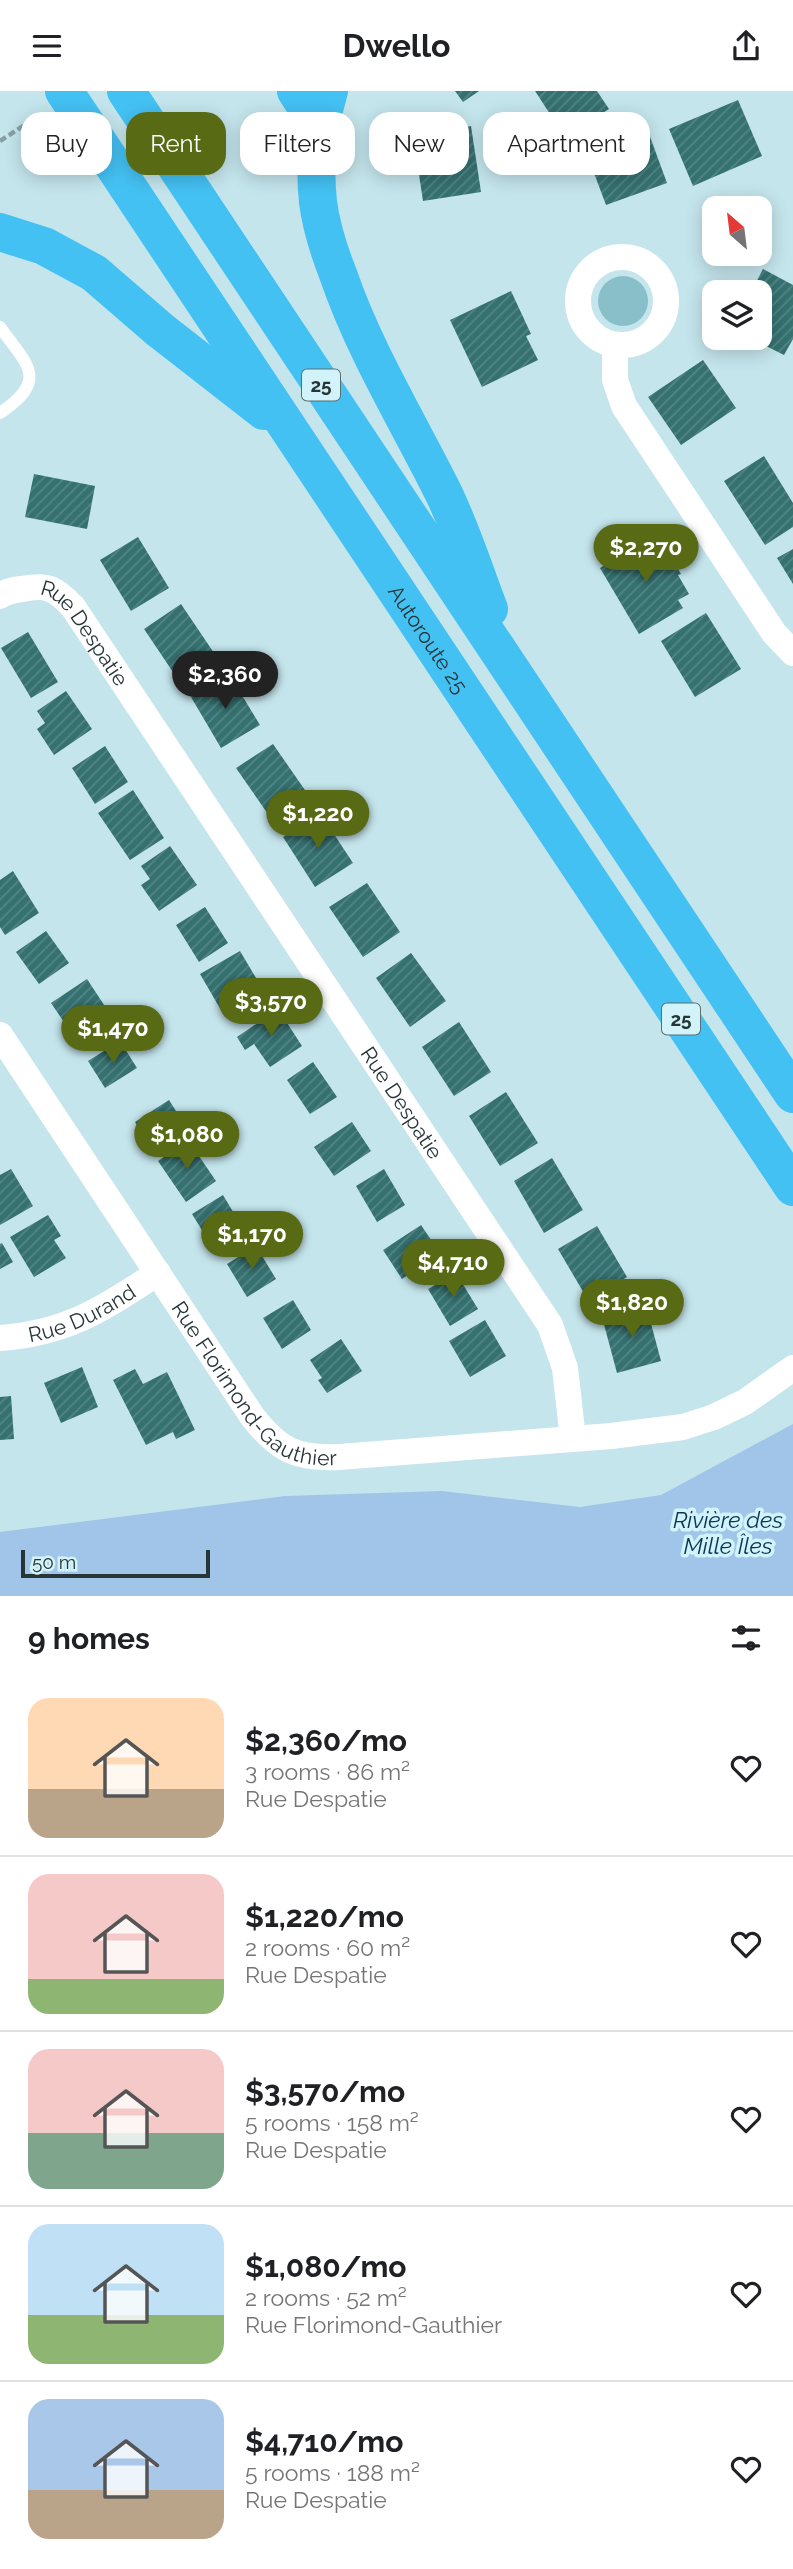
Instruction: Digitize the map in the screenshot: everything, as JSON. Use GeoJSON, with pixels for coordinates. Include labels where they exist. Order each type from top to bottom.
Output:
{"type":"FeatureCollection","features":[{"type":"Feature","properties":{"kind":"highway","name":"Autoroute 25"},"geometry":{"type":"LineString","coordinates":[[64,91],[793,1187]]}},
{"type":"Feature","properties":{"kind":"highway","name":"25"},"geometry":{"type":"LineString","coordinates":[[126,91],[793,1094]]}},
{"type":"Feature","properties":{"kind":"highway"},"geometry":{"type":"LineString","coordinates":[[296,91],[310,112]]}},
{"type":"Feature","properties":{"kind":"highway"},"geometry":{"type":"LineString","coordinates":[[324,112],[329,91]]}},
{"type":"Feature","properties":{"kind":"highway"},"geometry":{"type":"LineString","coordinates":[[317,175],[318,205],[337,274],[386,386],[443,492],[517,680]]}},
{"type":"Feature","properties":{"kind":"highway"},"geometry":{"type":"LineString","coordinates":[[0,232],[44,246],[94,273],[160,330],[290,432]]}},
{"type":"Feature","properties":{"kind":"street"},"geometry":{"type":"LineString","coordinates":[[615,345],[615,380],[624,406],[774,633],[793,653]]}},
{"type":"Feature","properties":{"kind":"street","name":"Rue Despatie"},"geometry":{"type":"LineString","coordinates":[[0,596],[6,592],[38,585],[62,595],[73,607],[545,1317],[556,1339],[565,1368],[573,1439]]}},
{"type":"Feature","properties":{"kind":"street","name":"Rue Florimond-Gauthier"},"geometry":{"type":"LineString","coordinates":[[0,1035],[252,1416],[272,1440],[296,1454],[331,1457],[653,1432],[697,1423],[745,1402],[793,1368]]}},
{"type":"Feature","properties":{"kind":"street","name":"Rue Durand"},"geometry":{"type":"LineString","coordinates":[[0,1338],[43,1333],[78,1322],[158,1273]]}},
{"type":"Feature","properties":{"kind":"lane"},"geometry":{"type":"LineString","coordinates":[[0,327],[28,366],[31,377],[19,399],[0,413]]}},
{"type":"Feature","properties":{"kind":"path"},"geometry":{"type":"LineString","coordinates":[[0,141],[21,127]]}},
{"type":"Feature","properties":{"kind":"shaded area"},"geometry":{"type":"Polygon","coordinates":[[[623,276],[641,283],[648,301],[641,319],[623,326],[605,319],[598,301],[605,283],[623,276]]]}},
{"type":"Feature","properties":{"kind":"water","name":"Rivière des Mille Îles"},"geometry":{"type":"Polygon","coordinates":[[[793,1424],[793,1596],[0,1596],[0,1532],[285,1496],[442,1491],[580,1507],[661,1495],[793,1424]]]}},
{"type":"Feature","properties":{"kind":"building"},"geometry":{"type":"Polygon","coordinates":[[[455,91],[479,91],[463,102],[455,91]]]}},
{"type":"Feature","properties":{"kind":"building"},"geometry":{"type":"Polygon","coordinates":[[[535,91],[597,91],[609,109],[604,112],[549,112],[535,91]]]}},
{"type":"Feature","properties":{"kind":"building"},"geometry":{"type":"Polygon","coordinates":[[[738,100],[762,156],[693,186],[669,129],[738,100]]]}},
{"type":"Feature","properties":{"kind":"building"},"geometry":{"type":"Polygon","coordinates":[[[469,126],[481,192],[423,201],[419,175],[469,175],[469,126]]]}},
{"type":"Feature","properties":{"kind":"building"},"geometry":{"type":"Polygon","coordinates":[[[650,137],[667,183],[606,205],[595,175],[650,175],[650,137]]]}},
{"type":"Feature","properties":{"kind":"building"},"geometry":{"type":"Polygon","coordinates":[[[763,269],[793,285],[793,339],[784,355],[772,349],[772,280],[757,280],[763,269]]]}},
{"type":"Feature","properties":{"kind":"building"},"geometry":{"type":"Polygon","coordinates":[[[511,291],[531,334],[526,336],[538,360],[482,387],[450,320],[511,291]]]}},
{"type":"Feature","properties":{"kind":"building"},"geometry":{"type":"Polygon","coordinates":[[[703,360],[736,408],[681,445],[648,397],[703,360]]]}},
{"type":"Feature","properties":{"kind":"building"},"geometry":{"type":"Polygon","coordinates":[[[764,456],[793,503],[793,527],[765,545],[724,481],[764,456]]]}},
{"type":"Feature","properties":{"kind":"building"},"geometry":{"type":"Polygon","coordinates":[[[34,474],[95,486],[87,529],[25,517],[34,474]]]}},
{"type":"Feature","properties":{"kind":"building"},"geometry":{"type":"Polygon","coordinates":[[[657,534],[681,574],[678,575],[689,594],[678,600],[683,608],[639,634],[600,568],[657,534]]]}},
{"type":"Feature","properties":{"kind":"building"},"geometry":{"type":"Polygon","coordinates":[[[138,537],[169,588],[131,611],[100,560],[138,537]]]}},
{"type":"Feature","properties":{"kind":"building"},"geometry":{"type":"Polygon","coordinates":[[[793,549],[793,584],[777,558],[793,549]]]}},
{"type":"Feature","properties":{"kind":"building"},"geometry":{"type":"Polygon","coordinates":[[[181,604],[214,653],[177,678],[144,629],[181,604]]]}},
{"type":"Feature","properties":{"kind":"building"},"geometry":{"type":"Polygon","coordinates":[[[706,613],[741,669],[695,697],[661,641],[706,613]]]}},
{"type":"Feature","properties":{"kind":"building"},"geometry":{"type":"Polygon","coordinates":[[[28,632],[58,682],[31,698],[1,648],[28,632]]]}},
{"type":"Feature","properties":{"kind":"building"},"geometry":{"type":"Polygon","coordinates":[[[229,674],[260,725],[221,748],[191,697],[229,674]]]}},
{"type":"Feature","properties":{"kind":"building"},"geometry":{"type":"Polygon","coordinates":[[[66,691],[92,729],[54,755],[37,729],[45,723],[37,711],[66,691]]]}},
{"type":"Feature","properties":{"kind":"building"},"geometry":{"type":"Polygon","coordinates":[[[273,744],[307,793],[270,817],[236,768],[273,744]]]}},
{"type":"Feature","properties":{"kind":"building"},"geometry":{"type":"Polygon","coordinates":[[[105,746],[128,782],[95,804],[72,768],[105,746]]]}},
{"type":"Feature","properties":{"kind":"building"},"geometry":{"type":"Polygon","coordinates":[[[133,790],[164,838],[130,860],[98,813],[133,790]]]}},
{"type":"Feature","properties":{"kind":"building"},"geometry":{"type":"Polygon","coordinates":[[[320,813],[353,863],[315,887],[283,837],[320,813]]]}},
{"type":"Feature","properties":{"kind":"building"},"geometry":{"type":"Polygon","coordinates":[[[170,846],[197,885],[159,911],[141,885],[150,879],[141,866],[170,846]]]}},
{"type":"Feature","properties":{"kind":"building"},"geometry":{"type":"Polygon","coordinates":[[[13,871],[39,913],[5,935],[0,927],[0,880],[13,871]]]}},
{"type":"Feature","properties":{"kind":"building"},"geometry":{"type":"Polygon","coordinates":[[[367,883],[400,932],[363,957],[329,907],[367,883]]]}},
{"type":"Feature","properties":{"kind":"building"},"geometry":{"type":"Polygon","coordinates":[[[205,907],[228,943],[199,962],[176,925],[205,907]]]}},
{"type":"Feature","properties":{"kind":"building"},"geometry":{"type":"Polygon","coordinates":[[[46,931],[69,963],[39,984],[16,952],[46,931]]]}},
{"type":"Feature","properties":{"kind":"building"},"geometry":{"type":"Polygon","coordinates":[[[240,951],[265,993],[225,1017],[200,974],[240,951]]]}},
{"type":"Feature","properties":{"kind":"building"},"geometry":{"type":"Polygon","coordinates":[[[411,953],[446,1001],[410,1027],[376,978],[411,953]]]}},
{"type":"Feature","properties":{"kind":"building"},"geometry":{"type":"Polygon","coordinates":[[[87,979],[110,1014],[82,1033],[73,1021],[66,1025],[51,1003],[87,979]]]}},
{"type":"Feature","properties":{"kind":"building"},"geometry":{"type":"Polygon","coordinates":[[[278,1009],[302,1046],[270,1067],[254,1044],[245,1050],[237,1037],[278,1009]]]}},
{"type":"Feature","properties":{"kind":"building"},"geometry":{"type":"Polygon","coordinates":[[[459,1022],[491,1072],[454,1096],[422,1047],[459,1022]]]}},
{"type":"Feature","properties":{"kind":"building"},"geometry":{"type":"Polygon","coordinates":[[[120,1041],[137,1068],[105,1088],[88,1061],[120,1041]]]}},
{"type":"Feature","properties":{"kind":"building"},"geometry":{"type":"Polygon","coordinates":[[[313,1062],[337,1097],[310,1114],[287,1080],[313,1062]]]}},
{"type":"Feature","properties":{"kind":"building"},"geometry":{"type":"Polygon","coordinates":[[[506,1092],[538,1143],[500,1166],[469,1116],[506,1092]]]}},
{"type":"Feature","properties":{"kind":"building"},"geometry":{"type":"Polygon","coordinates":[[[169,1100],[183,1122],[149,1144],[135,1122],[169,1100]]]}},
{"type":"Feature","properties":{"kind":"building"},"geometry":{"type":"Polygon","coordinates":[[[352,1122],[371,1151],[334,1176],[314,1147],[352,1122]]]}},
{"type":"Feature","properties":{"kind":"building"},"geometry":{"type":"Polygon","coordinates":[[[188,1140],[216,1181],[186,1202],[158,1161],[188,1140]]]}},
{"type":"Feature","properties":{"kind":"building"},"geometry":{"type":"Polygon","coordinates":[[[552,1158],[583,1210],[544,1233],[514,1181],[552,1158]]]}},
{"type":"Feature","properties":{"kind":"building"},"geometry":{"type":"Polygon","coordinates":[[[11,1169],[33,1206],[0,1225],[0,1175],[11,1169]]]}},
{"type":"Feature","properties":{"kind":"building"},"geometry":{"type":"Polygon","coordinates":[[[384,1169],[405,1205],[377,1222],[356,1186],[384,1169]]]}},
{"type":"Feature","properties":{"kind":"building"},"geometry":{"type":"Polygon","coordinates":[[[223,1195],[242,1227],[211,1245],[192,1214],[223,1195]]]}},
{"type":"Feature","properties":{"kind":"building"},"geometry":{"type":"Polygon","coordinates":[[[48,1215],[61,1236],[54,1240],[66,1258],[34,1277],[10,1237],[48,1215]]]}},
{"type":"Feature","properties":{"kind":"building"},"geometry":{"type":"Polygon","coordinates":[[[421,1225],[440,1253],[402,1279],[383,1250],[421,1225]]]}},
{"type":"Feature","properties":{"kind":"building"},"geometry":{"type":"Polygon","coordinates":[[[597,1226],[627,1277],[588,1300],[558,1249],[597,1226]]]}},
{"type":"Feature","properties":{"kind":"building"},"geometry":{"type":"Polygon","coordinates":[[[2,1243],[13,1262],[0,1269],[0,1244],[2,1243]]]}},
{"type":"Feature","properties":{"kind":"building"},"geometry":{"type":"Polygon","coordinates":[[[256,1246],[276,1279],[247,1297],[227,1264],[256,1246]]]}},
{"type":"Feature","properties":{"kind":"building"},"geometry":{"type":"Polygon","coordinates":[[[456,1273],[478,1309],[450,1326],[428,1289],[456,1273]]]}},
{"type":"Feature","properties":{"kind":"building"},"geometry":{"type":"Polygon","coordinates":[[[293,1300],[311,1330],[282,1349],[263,1318],[293,1300]]]}},
{"type":"Feature","properties":{"kind":"building"},"geometry":{"type":"Polygon","coordinates":[[[646,1305],[661,1361],[617,1373],[602,1317],[646,1305]]]}},
{"type":"Feature","properties":{"kind":"building"},"geometry":{"type":"Polygon","coordinates":[[[485,1320],[506,1356],[470,1377],[449,1341],[485,1320]]]}},
{"type":"Feature","properties":{"kind":"building"},"geometry":{"type":"Polygon","coordinates":[[[341,1339],[362,1371],[327,1393],[318,1380],[322,1378],[310,1360],[341,1339]]]}},
{"type":"Feature","properties":{"kind":"building"},"geometry":{"type":"Polygon","coordinates":[[[82,1367],[98,1407],[61,1423],[44,1383],[82,1367]]]}},
{"type":"Feature","properties":{"kind":"building"},"geometry":{"type":"Polygon","coordinates":[[[135,1369],[143,1384],[167,1372],[195,1430],[176,1439],[173,1432],[146,1445],[113,1380],[135,1369]]]}},
{"type":"Feature","properties":{"kind":"building"},"geometry":{"type":"Polygon","coordinates":[[[11,1396],[14,1439],[0,1440],[0,1397],[11,1396]]]}}]}
